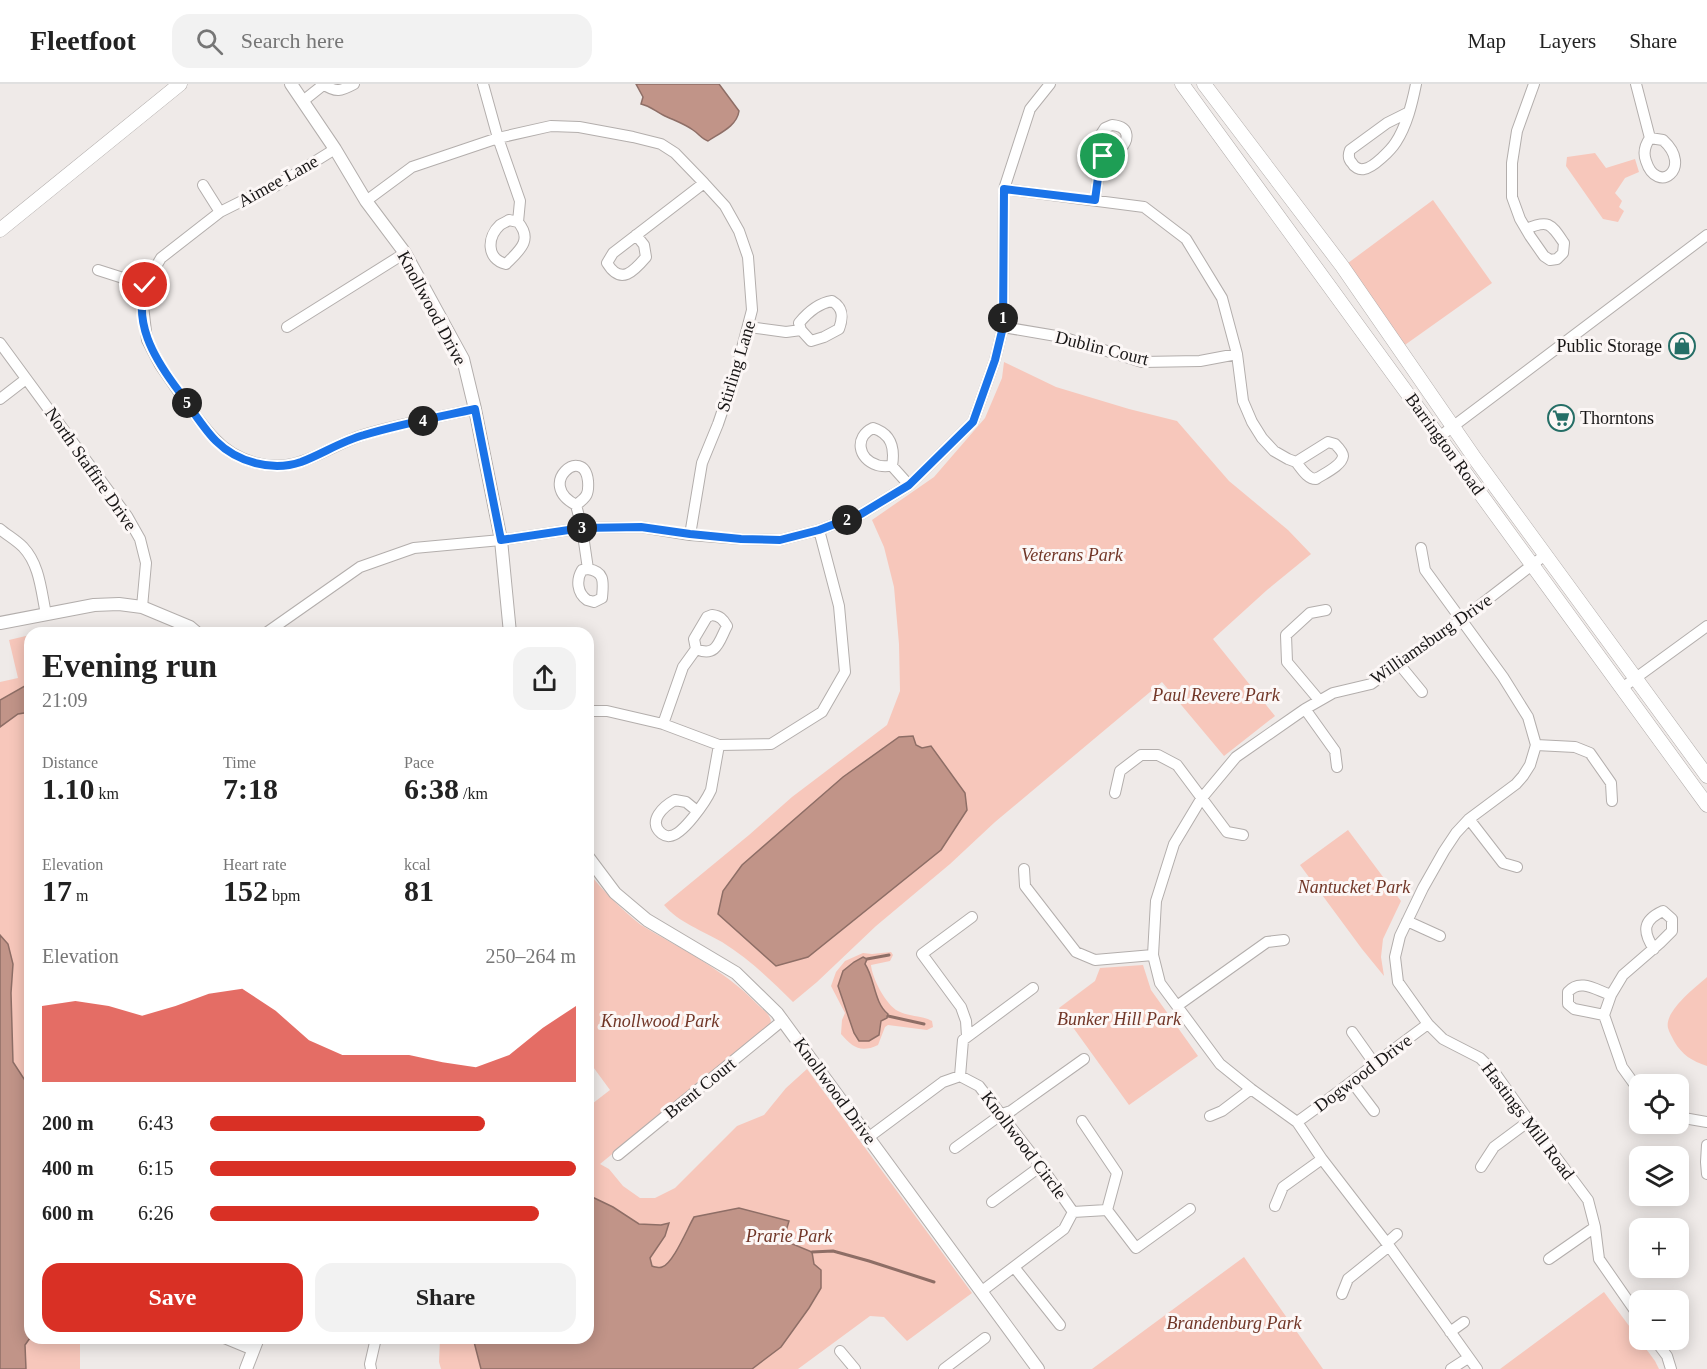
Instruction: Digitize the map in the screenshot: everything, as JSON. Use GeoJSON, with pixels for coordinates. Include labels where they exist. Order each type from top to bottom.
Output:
{"type":"FeatureCollection","features":[{"type":"Feature","properties":{"kind":"main road"},"geometry":{"type":"LineString","coordinates":[[0,230],[180,84]]}},
{"type":"Feature","properties":{"kind":"main road","name":"Barrington Road"},"geometry":{"type":"LineString","coordinates":[[1182,84],[1707,805]]}},
{"type":"Feature","properties":{"kind":"main road","name":"Barrington Road"},"geometry":{"type":"LineString","coordinates":[[1204,84],[1354,283],[1453,427],[1707,776]]}},
{"type":"Feature","properties":{"kind":"street","name":"Knollwood Drive"},"geometry":{"type":"LineString","coordinates":[[291,84],[366,201],[405,253],[463,359],[501,540],[509,627]]}},
{"type":"Feature","properties":{"kind":"street"},"geometry":{"type":"LineString","coordinates":[[303,101],[323,84],[335,90],[341,90],[354,84]]}},
{"type":"Feature","properties":{"kind":"street"},"geometry":{"type":"LineString","coordinates":[[483,84],[498,138],[520,201],[518,222]]}},
{"type":"Feature","properties":{"kind":"street"},"geometry":{"type":"LineString","coordinates":[[275,627],[360,567],[414,548],[501,540],[582,528],[641,527],[741,539],[780,540],[819,530],[861,514],[909,485],[973,422],[995,360],[1003,327],[1004,189],[1030,109],[1050,84]]}},
{"type":"Feature","properties":{"kind":"street"},"geometry":{"type":"LineString","coordinates":[[1409,112],[1387,123],[1350,150],[1349,159],[1353,165],[1364,170],[1386,155],[1395,144],[1403,131],[1409,112],[1416,84]]}},
{"type":"Feature","properties":{"kind":"street"},"geometry":{"type":"LineString","coordinates":[[1526,229],[1512,197],[1512,163],[1517,131],[1534,84]]}},
{"type":"Feature","properties":{"kind":"street"},"geometry":{"type":"LineString","coordinates":[[1636,84],[1650,138]]}},
{"type":"Feature","properties":{"kind":"street","name":"Stirling Lane"},"geometry":{"type":"LineString","coordinates":[[366,201],[412,167],[498,138],[551,126],[568,126],[633,137],[661,144],[675,153],[724,206],[739,231],[747,257],[752,310],[749,327],[718,424],[702,463],[690,534]]}},
{"type":"Feature","properties":{"kind":"street","name":"Aimee Lane"},"geometry":{"type":"LineString","coordinates":[[145,285],[161,258],[220,213],[274,188],[334,149]]}},
{"type":"Feature","properties":{"kind":"street"},"geometry":{"type":"LineString","coordinates":[[1095,200],[1101,155]]}},
{"type":"Feature","properties":{"kind":"street"},"geometry":{"type":"LineString","coordinates":[[636,235],[704,183]]}},
{"type":"Feature","properties":{"kind":"street"},"geometry":{"type":"LineString","coordinates":[[203,185],[220,213]]}},
{"type":"Feature","properties":{"kind":"street"},"geometry":{"type":"LineString","coordinates":[[1004,189],[1144,207],[1186,239],[1222,298],[1237,354],[1243,401],[1252,422],[1274,451],[1296,462]]}},
{"type":"Feature","properties":{"kind":"street"},"geometry":{"type":"LineString","coordinates":[[1439,437],[1707,236]]}},
{"type":"Feature","properties":{"kind":"street"},"geometry":{"type":"LineString","coordinates":[[287,327],[405,253]]}},
{"type":"Feature","properties":{"kind":"street"},"geometry":{"type":"LineString","coordinates":[[98,270],[145,285],[142,297],[144,327],[147,340],[160,365],[215,440],[240,457],[255,463],[272,466],[298,463],[362,435],[475,409]]}},
{"type":"Feature","properties":{"kind":"street"},"geometry":{"type":"LineString","coordinates":[[749,327],[786,332],[801,330]]}},
{"type":"Feature","properties":{"kind":"street","name":"Dublin Court"},"geometry":{"type":"LineString","coordinates":[[1003,327],[1062,337],[1142,362],[1200,361],[1237,354]]}},
{"type":"Feature","properties":{"kind":"street","name":"North Staffire Drive"},"geometry":{"type":"LineString","coordinates":[[0,343],[127,516],[140,539],[146,563],[142,607]]}},
{"type":"Feature","properties":{"kind":"street"},"geometry":{"type":"LineString","coordinates":[[0,399],[26,379]]}},
{"type":"Feature","properties":{"kind":"street"},"geometry":{"type":"LineString","coordinates":[[892,466],[909,485]]}},
{"type":"Feature","properties":{"kind":"street"},"geometry":{"type":"LineString","coordinates":[[576,505],[588,569]]}},
{"type":"Feature","properties":{"kind":"street"},"geometry":{"type":"LineString","coordinates":[[0,529],[22,546],[30,556],[37,569],[46,614]]}},
{"type":"Feature","properties":{"kind":"street"},"geometry":{"type":"LineString","coordinates":[[594,710],[663,724],[719,745],[771,744],[822,712],[845,672],[839,606],[819,530]]}},
{"type":"Feature","properties":{"kind":"street"},"geometry":{"type":"LineString","coordinates":[[1421,548],[1425,570],[1503,677],[1528,717],[1536,745],[1575,747],[1590,753],[1611,783],[1612,801]]}},
{"type":"Feature","properties":{"kind":"street","name":"Williamsburg Drive"},"geometry":{"type":"LineString","coordinates":[[1477,1369],[1297,1122],[1248,1082],[1220,1064],[1160,983],[1153,955],[1156,901],[1174,843],[1202,799],[1236,757],[1319,700],[1334,693],[1371,684],[1461,620],[1545,555]]}},
{"type":"Feature","properties":{"kind":"street"},"geometry":{"type":"LineString","coordinates":[[0,623],[94,605],[119,604],[142,607],[190,627]]}},
{"type":"Feature","properties":{"kind":"street"},"geometry":{"type":"LineString","coordinates":[[1319,700],[1287,662],[1286,635],[1310,613],[1326,610]]}},
{"type":"Feature","properties":{"kind":"street"},"geometry":{"type":"LineString","coordinates":[[1622,688],[1707,626]]}},
{"type":"Feature","properties":{"kind":"street"},"geometry":{"type":"LineString","coordinates":[[663,724],[683,668],[696,649]]}},
{"type":"Feature","properties":{"kind":"street"},"geometry":{"type":"LineString","coordinates":[[1399,664],[1422,692]]}},
{"type":"Feature","properties":{"kind":"street"},"geometry":{"type":"LineString","coordinates":[[1305,709],[1335,751],[1337,767]]}},
{"type":"Feature","properties":{"kind":"street"},"geometry":{"type":"LineString","coordinates":[[697,811],[711,790],[719,745]]}},
{"type":"Feature","properties":{"kind":"street","name":"Hastings Mill Road"},"geometry":{"type":"LineString","coordinates":[[1536,745],[1524,776],[1469,819],[1455,833],[1444,851],[1400,936],[1395,957],[1398,982],[1428,1024],[1443,1039],[1480,1058],[1495,1073],[1587,1200],[1595,1227],[1599,1260],[1629,1302]]}},
{"type":"Feature","properties":{"kind":"street"},"geometry":{"type":"LineString","coordinates":[[1115,794],[1120,771],[1141,755],[1158,755],[1177,765],[1227,832],[1243,835]]}},
{"type":"Feature","properties":{"kind":"street"},"geometry":{"type":"LineString","coordinates":[[1469,819],[1503,863],[1517,867]]}},
{"type":"Feature","properties":{"kind":"street","name":"Knollwood Drive"},"geometry":{"type":"LineString","coordinates":[[594,865],[615,893],[647,920],[736,973],[783,1020],[1038,1369]]}},
{"type":"Feature","properties":{"kind":"street"},"geometry":{"type":"LineString","coordinates":[[1024,869],[1025,886],[1076,952],[1095,960],[1153,955]]}},
{"type":"Feature","properties":{"kind":"street"},"geometry":{"type":"LineString","coordinates":[[967,1036],[966,1021],[961,1007],[922,954],[972,917]]}},
{"type":"Feature","properties":{"kind":"street"},"geometry":{"type":"LineString","coordinates":[[1407,921],[1440,936]]}},
{"type":"Feature","properties":{"kind":"street"},"geometry":{"type":"LineString","coordinates":[[1177,1006],[1267,942],[1284,940]]}},
{"type":"Feature","properties":{"kind":"street"},"geometry":{"type":"LineString","coordinates":[[1629,1077],[1622,1067],[1604,1015],[1611,995],[1623,975],[1654,949]]}},
{"type":"Feature","properties":{"kind":"street"},"geometry":{"type":"LineString","coordinates":[[1604,1015],[1574,1009],[1568,1004],[1568,992],[1573,986],[1579,984],[1611,995]]}},
{"type":"Feature","properties":{"kind":"street"},"geometry":{"type":"LineString","coordinates":[[869,1137],[944,1082],[960,1076],[963,1040],[1034,988]]}},
{"type":"Feature","properties":{"kind":"street","name":"Brent Court"},"geometry":{"type":"LineString","coordinates":[[618,1155],[783,1020]]}},
{"type":"Feature","properties":{"kind":"street","name":"Dogwood Drive"},"geometry":{"type":"LineString","coordinates":[[1297,1122],[1428,1024]]}},
{"type":"Feature","properties":{"kind":"street"},"geometry":{"type":"LineString","coordinates":[[1352,1032],[1374,1063]]}},
{"type":"Feature","properties":{"kind":"street"},"geometry":{"type":"LineString","coordinates":[[955,1148],[1083,1059]]}},
{"type":"Feature","properties":{"kind":"street","name":"Knollwood Circle"},"geometry":{"type":"LineString","coordinates":[[960,1076],[979,1086],[1041,1166],[1073,1212],[1064,1229],[982,1292]]}},
{"type":"Feature","properties":{"kind":"street"},"geometry":{"type":"LineString","coordinates":[[1209,1116],[1222,1111],[1248,1082]]}},
{"type":"Feature","properties":{"kind":"street"},"geometry":{"type":"LineString","coordinates":[[1352,1082],[1374,1112]]}},
{"type":"Feature","properties":{"kind":"street"},"geometry":{"type":"LineString","coordinates":[[1689,1119],[1707,1122]]}},
{"type":"Feature","properties":{"kind":"street"},"geometry":{"type":"LineString","coordinates":[[1082,1121],[1117,1173],[1107,1210]]}},
{"type":"Feature","properties":{"kind":"street"},"geometry":{"type":"LineString","coordinates":[[1481,1167],[1494,1148],[1529,1121]]}},
{"type":"Feature","properties":{"kind":"street"},"geometry":{"type":"LineString","coordinates":[[1707,1144],[1707,1174]]}},
{"type":"Feature","properties":{"kind":"street"},"geometry":{"type":"LineString","coordinates":[[1275,1206],[1283,1187],[1322,1159]]}},
{"type":"Feature","properties":{"kind":"street"},"geometry":{"type":"LineString","coordinates":[[992,1202],[1041,1166]]}},
{"type":"Feature","properties":{"kind":"street"},"geometry":{"type":"LineString","coordinates":[[1107,1210],[1136,1248],[1190,1209]]}},
{"type":"Feature","properties":{"kind":"street"},"geometry":{"type":"LineString","coordinates":[[1073,1212],[1107,1210]]}},
{"type":"Feature","properties":{"kind":"street"},"geometry":{"type":"LineString","coordinates":[[1549,1259],[1595,1227]]}},
{"type":"Feature","properties":{"kind":"street"},"geometry":{"type":"LineString","coordinates":[[1342,1294],[1347,1279],[1388,1245],[1397,1234]]}},
{"type":"Feature","properties":{"kind":"street"},"geometry":{"type":"LineString","coordinates":[[1014,1267],[1059,1325]]}},
{"type":"Feature","properties":{"kind":"street"},"geometry":{"type":"LineString","coordinates":[[1450,1332],[1464,1322]]}},
{"type":"Feature","properties":{"kind":"street"},"geometry":{"type":"LineString","coordinates":[[944,1369],[985,1338]]}},
{"type":"Feature","properties":{"kind":"street"},"geometry":{"type":"LineString","coordinates":[[238,1344],[253,1350]]}},
{"type":"Feature","properties":{"kind":"street"},"geometry":{"type":"LineString","coordinates":[[246,1369],[256,1344]]}},
{"type":"Feature","properties":{"kind":"street"},"geometry":{"type":"LineString","coordinates":[[371,1369],[375,1344]]}},
{"type":"Feature","properties":{"kind":"street"},"geometry":{"type":"LineString","coordinates":[[1662,1350],[1671,1369]]}},
{"type":"Feature","properties":{"kind":"street"},"geometry":{"type":"LineString","coordinates":[[840,1351],[855,1369]]}},
{"type":"Feature","properties":{"kind":"street"},"geometry":{"type":"LineString","coordinates":[[1451,1369],[1468,1358]]}},
{"type":"Feature","properties":{"kind":"green space"},"geometry":{"type":"Polygon","coordinates":[[[1595,153],[1606,168],[1635,159],[1639,172],[1625,178],[1615,193],[1622,201],[1619,207],[1624,211],[1618,222],[1603,219],[1566,166],[1567,157],[1595,153]]]}},
{"type":"Feature","properties":{"kind":"green space"},"geometry":{"type":"Polygon","coordinates":[[[1433,200],[1492,283],[1402,347],[1344,266],[1433,200]]]}},
{"type":"Feature","properties":{"kind":"green space","name":"Veterans Park"},"geometry":{"type":"Polygon","coordinates":[[[1004,362],[1056,387],[1177,421],[1229,481],[1288,530],[1311,554],[1213,639],[1275,716],[1224,756],[1162,682],[995,822],[793,1002],[741,955],[683,921],[664,905],[792,797],[887,725],[900,691],[899,644],[894,587],[884,547],[872,520],[934,477],[985,418],[1002,378],[1004,362]]]}},
{"type":"Feature","properties":{"kind":"green space"},"geometry":{"type":"Polygon","coordinates":[[[24,636],[24,1344],[80,1344],[80,1369],[0,1369],[0,682],[18,678],[9,640],[24,636]]]}},
{"type":"Feature","properties":{"kind":"green space","name":"Nantucket Park"},"geometry":{"type":"Polygon","coordinates":[[[1348,830],[1401,901],[1383,939],[1381,957],[1384,976],[1300,865],[1348,830]]]}},
{"type":"Feature","properties":{"kind":"green space","name":"Prarie Park"},"geometry":{"type":"Polygon","coordinates":[[[594,879],[641,925],[731,981],[766,1012],[771,1021],[769,1026],[600,1164],[609,1169],[623,1186],[640,1198],[655,1198],[675,1188],[737,1126],[764,1115],[786,1088],[807,1069],[972,1293],[907,1341],[884,1317],[870,1316],[798,1369],[441,1369],[440,1344],[594,1344],[594,1102],[610,1090],[594,1068],[594,879]]]}},
{"type":"Feature","properties":{"kind":"green space"},"geometry":{"type":"Polygon","coordinates":[[[891,952],[893,955],[890,961],[871,965],[880,991],[893,1008],[906,1014],[928,1019],[932,1021],[933,1027],[927,1030],[888,1025],[878,1045],[867,1049],[858,1048],[849,1043],[841,1034],[845,1013],[831,986],[836,972],[845,961],[863,953],[891,952]]]}},
{"type":"Feature","properties":{"kind":"green space","name":"Bunker Hill Park"},"geometry":{"type":"Polygon","coordinates":[[[1143,965],[1151,990],[1198,1056],[1129,1105],[1059,1008],[1095,981],[1100,968],[1143,965]]]}},
{"type":"Feature","properties":{"kind":"green space"},"geometry":{"type":"Polygon","coordinates":[[[1707,977],[1707,1066],[1692,1060],[1677,1046],[1668,1028],[1668,1021],[1676,1007],[1707,977]]]}},
{"type":"Feature","properties":{"kind":"green space","name":"Brandenburg Park"},"geometry":{"type":"Polygon","coordinates":[[[1244,1257],[1323,1369],[1092,1369],[1244,1257]]]}},
{"type":"Feature","properties":{"kind":"green space"},"geometry":{"type":"Polygon","coordinates":[[[1604,1292],[1629,1326],[1629,1350],[1647,1350],[1659,1369],[1500,1369],[1604,1292]]]}},
{"type":"Feature","properties":{"kind":"shaded area"},"geometry":{"type":"Polygon","coordinates":[[[636,84],[719,84],[739,111],[738,116],[727,129],[708,141],[686,125],[641,104],[643,97],[636,84]]]}},
{"type":"Feature","properties":{"kind":"shaded area"},"geometry":{"type":"Polygon","coordinates":[[[24,686],[24,713],[18,714],[0,727],[0,700],[24,686]]]}},
{"type":"Feature","properties":{"kind":"shaded area"},"geometry":{"type":"Polygon","coordinates":[[[913,736],[916,745],[922,748],[931,746],[965,793],[967,810],[941,850],[808,957],[776,966],[718,914],[723,891],[742,865],[843,777],[899,737],[913,736]]]}},
{"type":"Feature","properties":{"kind":"shaded area"},"geometry":{"type":"Polygon","coordinates":[[[0,935],[8,944],[13,964],[11,993],[13,1062],[24,1079],[24,1344],[26,1369],[0,1369],[0,935]]]}},
{"type":"Feature","properties":{"kind":"shaded area"},"geometry":{"type":"Polygon","coordinates":[[[863,957],[867,959],[865,964],[880,1004],[888,1014],[887,1018],[881,1021],[879,1035],[869,1041],[859,1041],[854,1033],[838,986],[843,971],[863,957]]]}},
{"type":"Feature","properties":{"kind":"shaded area"},"geometry":{"type":"Polygon","coordinates":[[[594,1198],[639,1224],[669,1223],[665,1236],[650,1258],[652,1266],[662,1267],[671,1259],[694,1217],[739,1208],[789,1221],[786,1231],[790,1243],[812,1252],[814,1264],[821,1270],[821,1288],[809,1308],[781,1347],[752,1369],[481,1369],[475,1344],[594,1344],[594,1198]]]}},
{"type":"Feature","properties":{"kind":"waterway"},"geometry":{"type":"LineString","coordinates":[[867,959],[889,955]]}},
{"type":"Feature","properties":{"kind":"waterway"},"geometry":{"type":"LineString","coordinates":[[888,1016],[924,1024]]}},
{"type":"Feature","properties":{"kind":"waterway"},"geometry":{"type":"LineString","coordinates":[[812,1252],[833,1251],[934,1282]]}},
{"type":"Feature","properties":{"kind":"place","name":"Public Storage"},"geometry":{"type":"Point","coordinates":[1682,346]}},
{"type":"Feature","properties":{"kind":"place","name":"Thorntons"},"geometry":{"type":"Point","coordinates":[1561,418]}},
{"type":"Feature","properties":{"kind":"route"},"geometry":{"type":"LineString","coordinates":[[145,285],[142,297],[144,327],[147,340],[160,365],[215,440],[240,457],[255,463],[285,466],[298,463],[362,435],[475,409],[501,540],[582,528],[641,527],[741,539],[780,540],[819,530],[861,514],[909,485],[973,422],[995,360],[1003,327],[1004,189],[1095,200],[1101,155],[1103,156]]}},
{"type":"Feature","properties":{"kind":"park label","name":"Paul Revere Park"},"geometry":{"type":"Point","coordinates":[1216,695]}},
{"type":"Feature","properties":{"kind":"park label","name":"Knollwood Park"},"geometry":{"type":"Point","coordinates":[660,1021]}}]}
